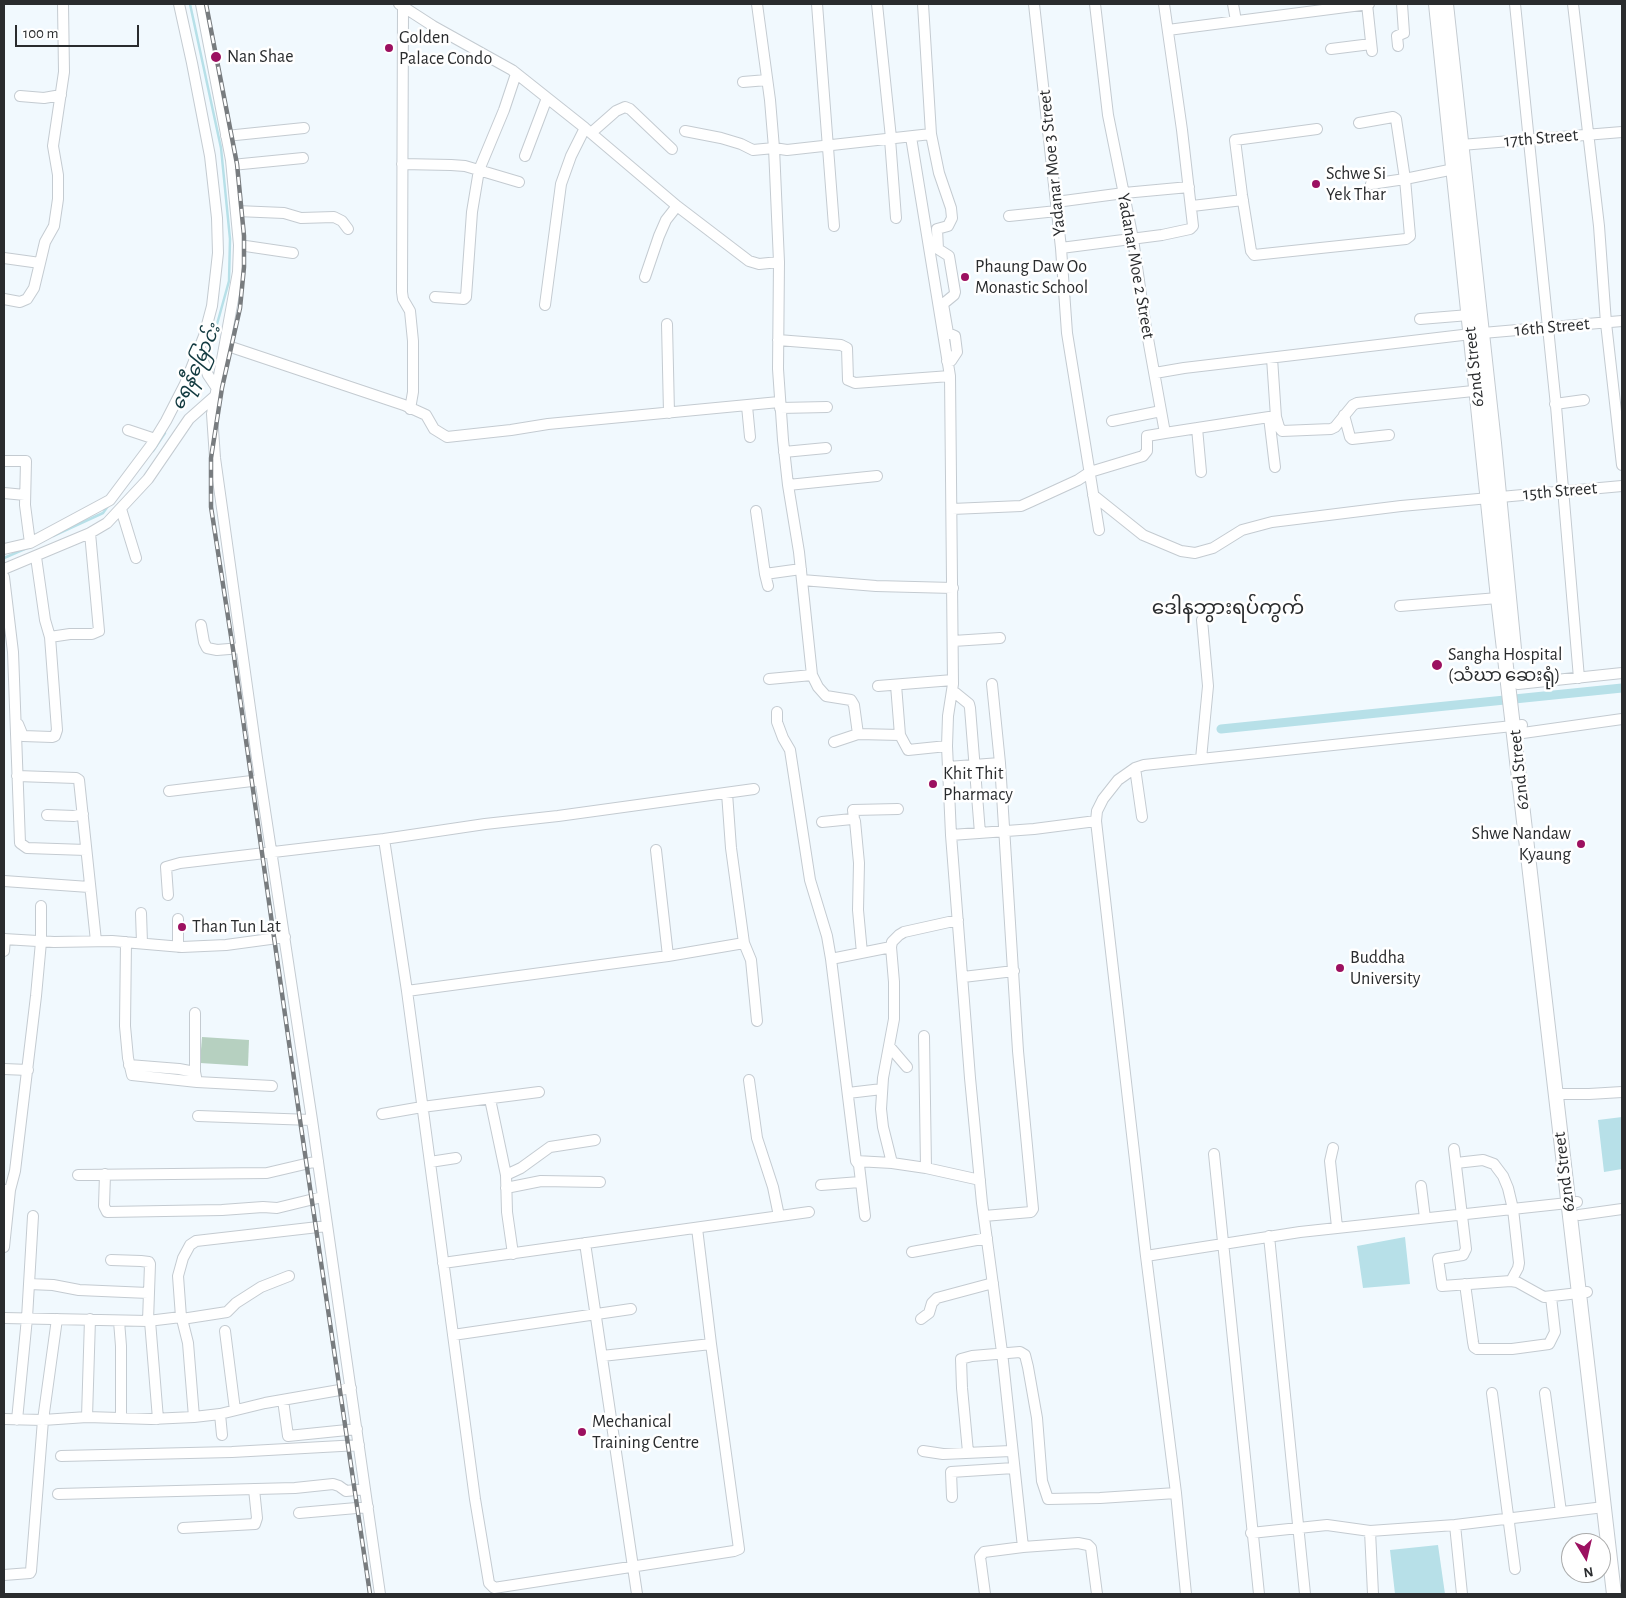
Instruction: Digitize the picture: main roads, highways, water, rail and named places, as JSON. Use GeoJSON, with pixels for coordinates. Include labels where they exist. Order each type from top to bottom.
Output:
{"type":"FeatureCollection","features":[{"type":"Feature","properties":{"kind":"main road","name":"62nd Street"},"geometry":{"type":"LineString","coordinates":[[1436,4],[1458,169],[1560,1094],[1575,1206],[1583,1292],[1613,1543],[1614,1594]]}},
{"type":"Feature","properties":{"kind":"main road","name":"62nd Street"},"geometry":{"type":"LineString","coordinates":[[1446,4],[1461,145],[1458,169],[1469,315],[1476,334]]}},
{"type":"Feature","properties":{"kind":"main road","name":"62nd Street"},"geometry":{"type":"LineString","coordinates":[[1493,497],[1498,598],[1515,689]]}},
{"type":"Feature","properties":{"kind":"main road","name":"62nd Street"},"geometry":{"type":"LineString","coordinates":[[1595,1385],[1604,1507],[1622,1584]]}},
{"type":"Feature","properties":{"kind":"water"},"geometry":{"type":"Polygon","coordinates":[[[1622,1117],[1622,1169],[1604,1172],[1598,1120],[1622,1117]]]}},
{"type":"Feature","properties":{"kind":"water"},"geometry":{"type":"Polygon","coordinates":[[[1405,1237],[1410,1284],[1363,1288],[1357,1246],[1405,1237]]]}},
{"type":"Feature","properties":{"kind":"water"},"geometry":{"type":"Polygon","coordinates":[[[1438,1545],[1445,1594],[1395,1594],[1390,1550],[1438,1545]]]}},
{"type":"Feature","properties":{"kind":"waterway","name":"ရေနီမြောင်း"},"geometry":{"type":"LineString","coordinates":[[190,4],[221,148],[230,239],[229,281],[214,335],[204,357]]}},
{"type":"Feature","properties":{"kind":"waterway","name":"ရေနီမြောင်း"},"geometry":{"type":"LineString","coordinates":[[178,408],[201,364]]}},
{"type":"Feature","properties":{"kind":"waterway","name":"ရေနီမြောင်း"},"geometry":{"type":"LineString","coordinates":[[153,451],[165,433]]}},
{"type":"Feature","properties":{"kind":"waterway","name":"ရေနီမြောင်း"},"geometry":{"type":"LineString","coordinates":[[53,536],[103,513],[108,506]]}},
{"type":"Feature","properties":{"kind":"waterway","name":"ရေနီမြောင်း"},"geometry":{"type":"LineString","coordinates":[[4,558],[27,548]]}},
{"type":"Feature","properties":{"kind":"waterway"},"geometry":{"type":"LineString","coordinates":[[1221,729],[1622,688]]}},
{"type":"Feature","properties":{"kind":"railway"},"geometry":{"type":"LineString","coordinates":[[206,4],[237,164],[244,236],[244,267],[240,308],[222,388],[211,458],[211,507],[370,1594]]}},
{"type":"Feature","properties":{"kind":"place","name":"Golden Palace Condo"},"geometry":{"type":"Point","coordinates":[389,48]}},
{"type":"Feature","properties":{"kind":"place","name":"Nan Shae"},"geometry":{"type":"Point","coordinates":[216,57]}},
{"type":"Feature","properties":{"kind":"place","name":"Schwe Si Yek Thar"},"geometry":{"type":"Point","coordinates":[1316,184]}},
{"type":"Feature","properties":{"kind":"place","name":"Phaung Daw Oo Monastic School"},"geometry":{"type":"Point","coordinates":[965,277]}},
{"type":"Feature","properties":{"kind":"place","name":"Sangha Hospital (သံဃာ ဆေးရုံ)"},"geometry":{"type":"Point","coordinates":[1437,665]}},
{"type":"Feature","properties":{"kind":"place","name":"Khit Thit Pharmacy"},"geometry":{"type":"Point","coordinates":[933,784]}},
{"type":"Feature","properties":{"kind":"place","name":"Shwe Nandaw Kyaung"},"geometry":{"type":"Point","coordinates":[1581,844]}},
{"type":"Feature","properties":{"kind":"place","name":"Than Tun Lat"},"geometry":{"type":"Point","coordinates":[182,927]}},
{"type":"Feature","properties":{"kind":"place","name":"Buddha University"},"geometry":{"type":"Point","coordinates":[1340,968]}},
{"type":"Feature","properties":{"kind":"place","name":"Mechanical Training Centre"},"geometry":{"type":"Point","coordinates":[582,1432]}},
{"type":"Feature","properties":{"kind":"district","name":"ဒေါနဘွားရပ်ကွက်"},"geometry":{"type":"Point","coordinates":[1228,608]}}]}
